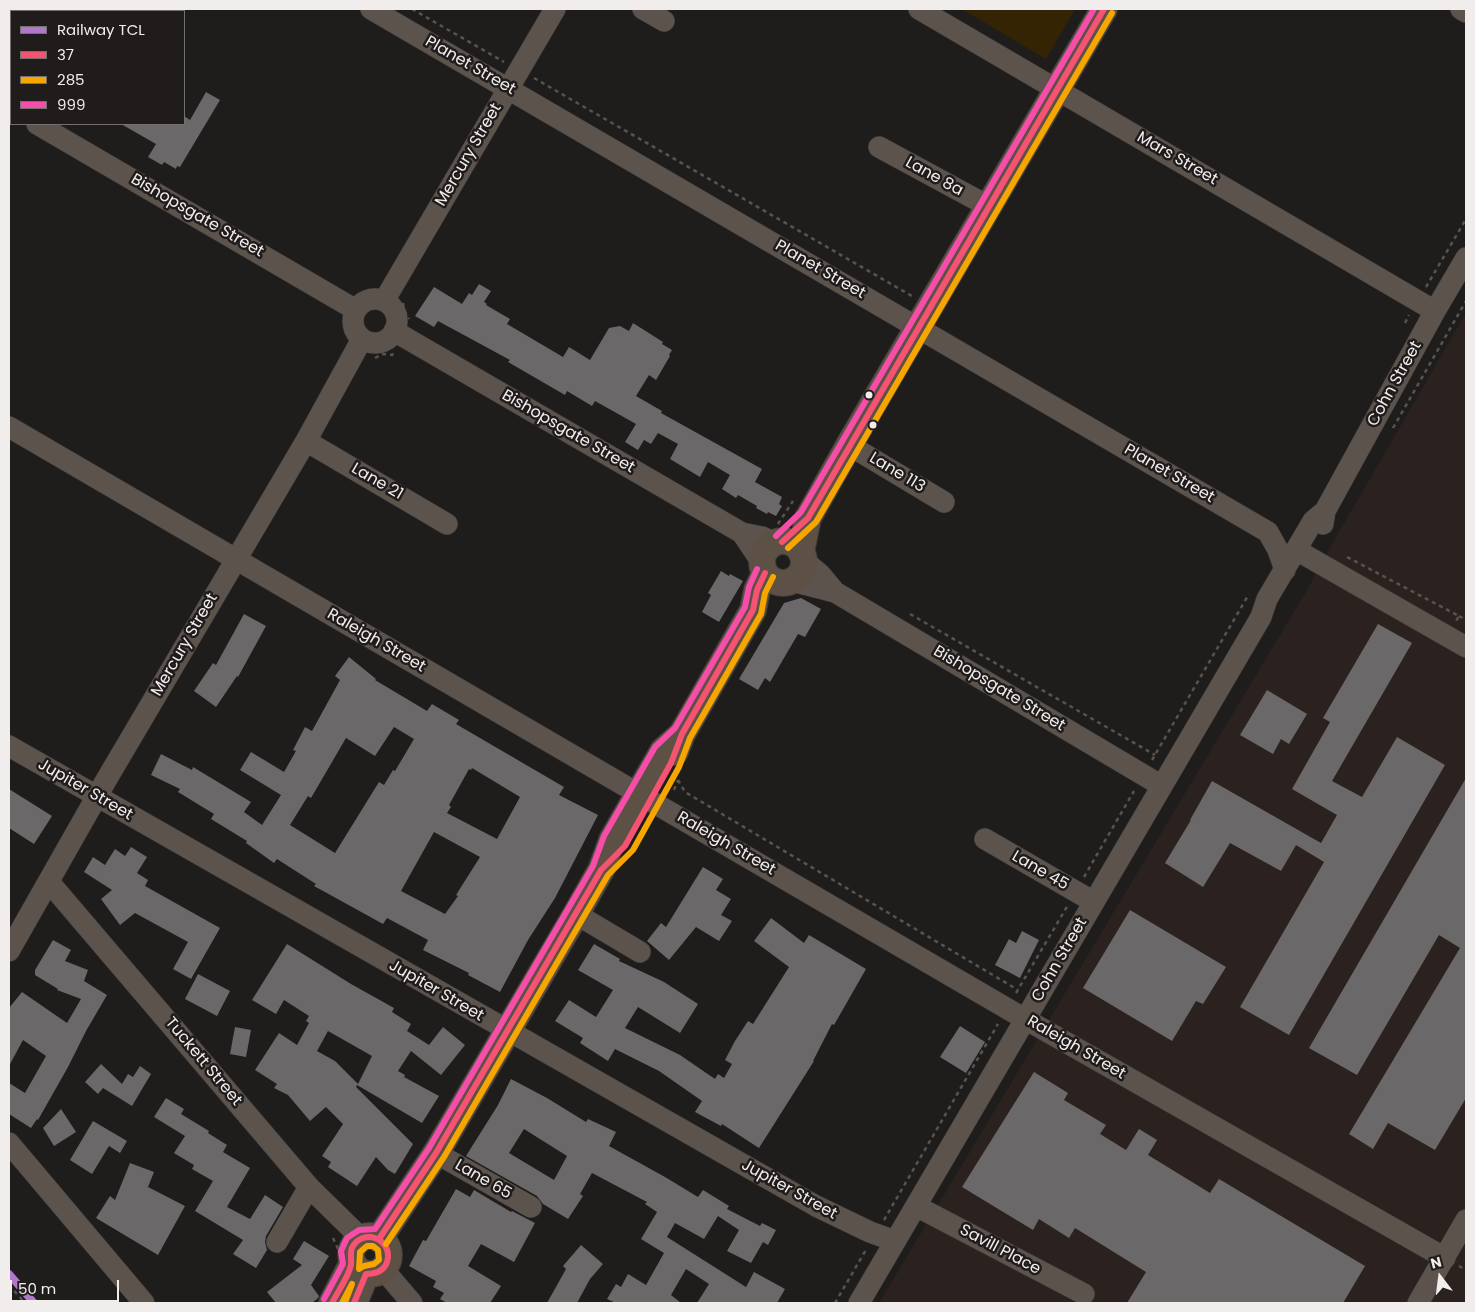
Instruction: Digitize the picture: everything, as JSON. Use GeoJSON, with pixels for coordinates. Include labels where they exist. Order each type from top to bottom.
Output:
{"type":"FeatureCollection","features":[{"type":"Feature","properties":{"kind":"main road"},"geometry":{"type":"LineString","coordinates":[[367,1269],[350,1252],[352,1246],[370,1238],[436,1153],[602,870],[612,840],[654,795],[671,763],[682,734],[753,610],[769,598],[801,509],[849,445],[1104,9]]}},
{"type":"Feature","properties":{"kind":"main road"},"geometry":{"type":"LineString","coordinates":[[332,1303],[367,1269],[386,1265],[389,1253],[384,1242],[370,1238]]}},
{"type":"Feature","properties":{"kind":"main road"},"geometry":{"type":"LineString","coordinates":[[354,1303],[367,1269]]}},
{"type":"Feature","properties":{"kind":"street","name":"Planet Street"},"geometry":{"type":"LineString","coordinates":[[371,9],[1268,532]]}},
{"type":"Feature","properties":{"kind":"street","name":"Mercury Street"},"geometry":{"type":"LineString","coordinates":[[394,301],[508,88],[555,9]]}},
{"type":"Feature","properties":{"kind":"street"},"geometry":{"type":"LineString","coordinates":[[643,9],[664,21]]}},
{"type":"Feature","properties":{"kind":"street","name":"Mars Street"},"geometry":{"type":"LineString","coordinates":[[919,9],[1426,306]]}},
{"type":"Feature","properties":{"kind":"street"},"geometry":{"type":"LineString","coordinates":[[1461,9],[1466,12]]}},
{"type":"Feature","properties":{"kind":"street","name":"Bishopsgate Street"},"geometry":{"type":"LineString","coordinates":[[39,125],[356,310]]}},
{"type":"Feature","properties":{"kind":"street","name":"Lane 8a"},"geometry":{"type":"LineString","coordinates":[[879,147],[988,206]]}},
{"type":"Feature","properties":{"kind":"street","name":"Cohn Street"},"geometry":{"type":"LineString","coordinates":[[859,1303],[876,1234],[916,1206],[1261,617],[1267,599],[1319,516],[1426,306],[1466,258]]}},
{"type":"Feature","properties":{"kind":"street"},"geometry":{"type":"LineString","coordinates":[[371,299],[394,301],[390,304],[397,317],[400,334],[383,341],[369,342],[357,335],[352,323],[356,310],[360,305],[371,299]]}},
{"type":"Feature","properties":{"kind":"street","name":"Bishopsgate Street"},"geometry":{"type":"LineString","coordinates":[[400,334],[742,533],[762,537],[782,558],[820,574],[835,592],[1162,786]]}},
{"type":"Feature","properties":{"kind":"street","name":"Mercury Street"},"geometry":{"type":"LineString","coordinates":[[9,951],[96,797],[306,441],[362,339]]}},
{"type":"Feature","properties":{"kind":"street","name":"Raleigh Street"},"geometry":{"type":"LineString","coordinates":[[9,427],[235,559],[654,795],[1007,1008],[1445,1258]]}},
{"type":"Feature","properties":{"kind":"street","name":"Lane 21"},"geometry":{"type":"LineString","coordinates":[[306,441],[447,524]]}},
{"type":"Feature","properties":{"kind":"street","name":"Lane 113"},"geometry":{"type":"LineString","coordinates":[[849,445],[944,502]]}},
{"type":"Feature","properties":{"kind":"street"},"geometry":{"type":"LineString","coordinates":[[1285,570],[1278,550],[1268,532],[1302,528],[1319,516]]}},
{"type":"Feature","properties":{"kind":"street","name":"Cohn Street"},"geometry":{"type":"LineString","coordinates":[[1261,617],[1272,608],[1305,555],[1322,525],[1319,516]]}},
{"type":"Feature","properties":{"kind":"street"},"geometry":{"type":"LineString","coordinates":[[1305,555],[1466,647]]}},
{"type":"Feature","properties":{"kind":"street","name":"Jupiter Street"},"geometry":{"type":"LineString","coordinates":[[9,746],[816,1206],[876,1234]]}},
{"type":"Feature","properties":{"kind":"street","name":"Lane 45"},"geometry":{"type":"LineString","coordinates":[[985,839],[1094,902]]}},
{"type":"Feature","properties":{"kind":"street","name":"Tuckett Street"},"geometry":{"type":"LineString","coordinates":[[49,882],[309,1187],[370,1238]]}},
{"type":"Feature","properties":{"kind":"street"},"geometry":{"type":"LineString","coordinates":[[576,914],[640,952]]}},
{"type":"Feature","properties":{"kind":"street"},"geometry":{"type":"LineString","coordinates":[[9,1143],[144,1303]]}},
{"type":"Feature","properties":{"kind":"street","name":"Lane 65"},"geometry":{"type":"LineString","coordinates":[[436,1153],[531,1207]]}},
{"type":"Feature","properties":{"kind":"street"},"geometry":{"type":"LineString","coordinates":[[277,1242],[309,1187]]}},
{"type":"Feature","properties":{"kind":"street","name":"Savill Place"},"geometry":{"type":"LineString","coordinates":[[916,1206],[1084,1294]]}},
{"type":"Feature","properties":{"kind":"street"},"geometry":{"type":"LineString","coordinates":[[1418,1303],[1466,1220]]}},
{"type":"Feature","properties":{"kind":"street"},"geometry":{"type":"LineString","coordinates":[[367,1269],[412,1303]]}},
{"type":"Feature","properties":{"kind":"path"},"geometry":{"type":"LineString","coordinates":[[412,9],[508,64]]}},
{"type":"Feature","properties":{"kind":"path"},"geometry":{"type":"LineString","coordinates":[[530,76],[916,298]]}},
{"type":"Feature","properties":{"kind":"path"},"geometry":{"type":"LineString","coordinates":[[1405,323],[1426,306],[1466,219]]}},
{"type":"Feature","properties":{"kind":"path"},"geometry":{"type":"LineString","coordinates":[[374,358],[383,354],[392,355],[400,334],[404,310],[394,301]]}},
{"type":"Feature","properties":{"kind":"path"},"geometry":{"type":"LineString","coordinates":[[782,558],[779,524],[801,509]]}},
{"type":"Feature","properties":{"kind":"path"},"geometry":{"type":"LineString","coordinates":[[835,1303],[1250,593]]}},
{"type":"Feature","properties":{"kind":"path"},"geometry":{"type":"LineString","coordinates":[[908,613],[1155,755]]}},
{"type":"Feature","properties":{"kind":"path"},"geometry":{"type":"LineString","coordinates":[[1459,616],[1466,620]]}},
{"type":"Feature","properties":{"kind":"path"},"geometry":{"type":"LineString","coordinates":[[654,795],[678,780],[685,792],[1018,990]]}},
{"type":"Feature","properties":{"kind":"path"},"geometry":{"type":"LineString","coordinates":[[9,1285],[25,1303]]}},
{"type":"Feature","properties":{"kind":"shaded area"},"geometry":{"type":"Polygon","coordinates":[[[962,9],[1075,9],[1046,59],[962,9]]]}},
{"type":"Feature","properties":{"kind":"shaded area"},"geometry":{"type":"Polygon","coordinates":[[[1466,313],[1466,1303],[879,1303],[1306,592],[1466,313]]]}},
{"type":"Feature","properties":{"kind":"building"},"geometry":{"type":"Polygon","coordinates":[[[206,92],[220,100],[180,167],[177,166],[176,169],[164,162],[162,165],[148,157],[156,144],[123,125],[185,125],[185,117],[190,120],[206,92]]]}},
{"type":"Feature","properties":{"kind":"building"},"geometry":{"type":"Polygon","coordinates":[[[479,284],[491,291],[484,302],[486,305],[510,319],[507,324],[563,357],[569,347],[590,360],[609,328],[620,326],[629,331],[633,323],[663,342],[662,344],[672,350],[670,356],[656,380],[649,375],[636,396],[662,411],[661,413],[762,469],[755,482],[782,497],[779,504],[782,506],[776,516],[768,512],[767,514],[738,495],[736,498],[722,489],[730,475],[708,462],[700,477],[670,459],[678,444],[658,433],[651,444],[644,440],[638,450],[625,442],[636,424],[595,401],[592,406],[567,391],[565,395],[508,362],[510,360],[438,321],[434,327],[415,316],[434,287],[462,304],[469,293],[472,295],[479,284]]]}},
{"type":"Feature","properties":{"kind":"building"},"geometry":{"type":"Polygon","coordinates":[[[721,571],[743,581],[719,622],[702,612],[711,595],[708,593],[721,571]]]}},
{"type":"Feature","properties":{"kind":"building"},"geometry":{"type":"Polygon","coordinates":[[[801,598],[821,609],[805,637],[798,634],[770,682],[765,678],[758,690],[739,679],[784,603],[801,598]]]}},
{"type":"Feature","properties":{"kind":"building"},"geometry":{"type":"Polygon","coordinates":[[[244,614],[266,626],[238,677],[216,707],[194,691],[213,663],[216,665],[244,614]]]}},
{"type":"Feature","properties":{"kind":"building"},"geometry":{"type":"Polygon","coordinates":[[[1378,624],[1412,643],[1332,781],[1362,797],[1397,737],[1445,765],[1289,1035],[1240,1007],[1324,862],[1296,845],[1281,871],[1230,843],[1203,887],[1165,863],[1212,781],[1321,843],[1337,815],[1292,789],[1330,722],[1323,718],[1378,624]]]}},
{"type":"Feature","properties":{"kind":"building"},"geometry":{"type":"Polygon","coordinates":[[[349,657],[375,680],[427,711],[432,704],[459,720],[456,724],[564,787],[559,795],[598,815],[555,898],[528,940],[500,992],[468,975],[469,973],[423,950],[428,940],[387,918],[383,924],[314,886],[316,884],[277,859],[274,863],[246,843],[247,841],[211,819],[214,814],[178,792],[180,789],[151,775],[161,754],[192,770],[193,767],[251,802],[244,812],[262,825],[281,795],[240,770],[251,752],[284,772],[296,751],[293,750],[305,727],[312,731],[340,680],[335,676],[349,657]],[[394,727],[375,756],[346,738],[311,798],[308,796],[290,825],[335,853],[379,782],[384,785],[393,770],[395,771],[414,739],[394,727]],[[472,768],[471,770],[469,769],[449,805],[451,807],[447,813],[497,839],[520,797],[472,768]],[[434,832],[401,891],[445,914],[458,896],[456,895],[480,857],[434,832]]]}},
{"type":"Feature","properties":{"kind":"building"},"geometry":{"type":"Polygon","coordinates":[[[1267,690],[1307,714],[1289,744],[1281,739],[1273,754],[1240,735],[1267,690]]]}},
{"type":"Feature","properties":{"kind":"building"},"geometry":{"type":"Polygon","coordinates":[[[1466,778],[1466,1098],[1435,1150],[1388,1123],[1373,1149],[1349,1134],[1460,948],[1439,935],[1357,1075],[1309,1048],[1466,778]]]}},
{"type":"Feature","properties":{"kind":"building"},"geometry":{"type":"Polygon","coordinates":[[[9,789],[52,816],[34,844],[9,828],[9,789]]]}},
{"type":"Feature","properties":{"kind":"building"},"geometry":{"type":"Polygon","coordinates":[[[131,847],[147,857],[137,873],[148,880],[145,886],[220,928],[191,979],[173,969],[188,942],[135,913],[120,925],[101,899],[112,890],[84,872],[93,857],[105,865],[115,849],[125,856],[131,847]]]}},
{"type":"Feature","properties":{"kind":"building"},"geometry":{"type":"Polygon","coordinates":[[[703,867],[723,879],[716,890],[731,899],[721,915],[732,921],[719,941],[696,927],[669,960],[647,941],[661,923],[666,927],[703,867]]]}},
{"type":"Feature","properties":{"kind":"building"},"geometry":{"type":"Polygon","coordinates":[[[1130,910],[1226,967],[1203,1004],[1196,1001],[1172,1041],[1083,988],[1130,910]]]}},
{"type":"Feature","properties":{"kind":"building"},"geometry":{"type":"Polygon","coordinates":[[[771,918],[804,943],[809,935],[866,969],[834,1025],[832,1024],[814,1061],[759,1148],[722,1124],[721,1126],[695,1112],[702,1101],[659,1071],[615,1049],[608,1061],[580,1043],[583,1038],[555,1021],[569,1000],[596,1017],[613,990],[578,970],[594,944],[620,959],[619,961],[664,982],[698,1004],[680,1033],[638,1007],[625,1028],[680,1055],[715,1079],[718,1074],[724,1078],[732,1064],[725,1060],[735,1041],[748,1021],[753,1024],[789,967],[754,941],[771,918]]]}},
{"type":"Feature","properties":{"kind":"building"},"geometry":{"type":"Polygon","coordinates":[[[1022,931],[1039,940],[1020,978],[995,965],[1009,939],[1016,943],[1022,931]]]}},
{"type":"Feature","properties":{"kind":"building"},"geometry":{"type":"Polygon","coordinates":[[[53,940],[71,950],[65,961],[88,970],[84,981],[107,995],[38,1120],[31,1128],[9,1114],[9,1083],[25,1093],[46,1056],[23,1040],[9,1066],[9,1008],[22,992],[67,1023],[81,999],[57,990],[35,975],[35,970],[53,940]]]}},
{"type":"Feature","properties":{"kind":"building"},"geometry":{"type":"Polygon","coordinates":[[[287,944],[394,1008],[392,1012],[411,1024],[407,1031],[429,1045],[443,1027],[465,1045],[441,1075],[411,1051],[398,1071],[405,1075],[404,1077],[439,1096],[422,1123],[357,1085],[356,1087],[413,1144],[395,1174],[388,1170],[376,1157],[357,1186],[328,1167],[331,1162],[322,1156],[343,1124],[326,1107],[310,1121],[288,1095],[274,1088],[277,1084],[255,1070],[279,1033],[297,1045],[309,1023],[306,1021],[309,1016],[284,1000],[276,1014],[252,1000],[287,944]],[[328,1031],[317,1051],[335,1061],[358,1084],[372,1056],[328,1031]]]}},
{"type":"Feature","properties":{"kind":"building"},"geometry":{"type":"Polygon","coordinates":[[[198,974],[230,991],[217,1016],[185,999],[198,974]]]}},
{"type":"Feature","properties":{"kind":"building"},"geometry":{"type":"Polygon","coordinates":[[[960,1026],[985,1042],[966,1073],[940,1057],[960,1026]]]}},
{"type":"Feature","properties":{"kind":"building"},"geometry":{"type":"Polygon","coordinates":[[[235,1027],[251,1030],[246,1057],[230,1054],[235,1027]]]}},
{"type":"Feature","properties":{"kind":"building"},"geometry":{"type":"Polygon","coordinates":[[[101,1064],[122,1084],[128,1074],[133,1077],[140,1066],[151,1074],[132,1106],[103,1088],[98,1094],[85,1082],[101,1064]]]}},
{"type":"Feature","properties":{"kind":"building"},"geometry":{"type":"Polygon","coordinates":[[[1034,1072],[1068,1093],[1064,1100],[1106,1125],[1100,1134],[1126,1150],[1139,1129],[1157,1140],[1148,1155],[1210,1193],[1219,1179],[1365,1266],[1343,1303],[1127,1303],[1146,1272],[1075,1228],[1069,1238],[1039,1219],[1033,1230],[962,1187],[1034,1072]]]}},
{"type":"Feature","properties":{"kind":"building"},"geometry":{"type":"Polygon","coordinates":[[[511,1079],[586,1122],[588,1119],[616,1132],[609,1146],[698,1197],[703,1190],[729,1206],[727,1209],[760,1226],[762,1223],[776,1230],[768,1245],[763,1242],[751,1263],[727,1251],[739,1230],[718,1216],[704,1239],[675,1223],[667,1237],[746,1287],[754,1272],[785,1289],[777,1303],[697,1303],[709,1284],[686,1269],[671,1295],[681,1303],[616,1303],[607,1299],[616,1284],[621,1287],[628,1274],[646,1285],[664,1253],[641,1239],[657,1212],[645,1204],[647,1202],[592,1173],[580,1194],[583,1196],[568,1219],[543,1204],[537,1196],[466,1156],[498,1105],[511,1079]],[[524,1129],[509,1153],[554,1180],[567,1156],[524,1129]]]}},
{"type":"Feature","properties":{"kind":"building"},"geometry":{"type":"Polygon","coordinates":[[[166,1098],[184,1109],[181,1114],[209,1131],[208,1133],[227,1145],[223,1152],[250,1168],[227,1207],[250,1219],[265,1195],[283,1207],[266,1236],[267,1250],[256,1268],[233,1254],[243,1240],[195,1211],[213,1181],[192,1169],[194,1165],[174,1153],[185,1136],[154,1117],[166,1098]]]}},
{"type":"Feature","properties":{"kind":"building"},"geometry":{"type":"Polygon","coordinates":[[[61,1109],[76,1132],[54,1146],[43,1128],[61,1109]]]}},
{"type":"Feature","properties":{"kind":"building"},"geometry":{"type":"Polygon","coordinates":[[[93,1121],[127,1141],[120,1153],[109,1146],[92,1174],[70,1160],[93,1121]]]}},
{"type":"Feature","properties":{"kind":"building"},"geometry":{"type":"Polygon","coordinates":[[[130,1163],[154,1172],[148,1187],[185,1206],[158,1255],[96,1218],[110,1196],[115,1200],[130,1163]]]}},
{"type":"Feature","properties":{"kind":"building"},"geometry":{"type":"Polygon","coordinates":[[[456,1189],[470,1197],[474,1190],[511,1212],[535,1223],[514,1262],[481,1244],[468,1266],[501,1286],[490,1303],[447,1303],[440,1299],[444,1293],[433,1287],[436,1281],[409,1266],[423,1240],[426,1241],[456,1189]]]}},
{"type":"Feature","properties":{"kind":"building"},"geometry":{"type":"Polygon","coordinates":[[[304,1241],[329,1256],[311,1285],[319,1296],[312,1303],[276,1303],[267,1292],[302,1265],[293,1259],[304,1241]]]}},
{"type":"Feature","properties":{"kind":"building"},"geometry":{"type":"Polygon","coordinates":[[[581,1245],[603,1264],[590,1279],[577,1303],[547,1303],[566,1269],[563,1266],[581,1245]]]}},
{"type":"Feature","properties":{"kind":"rail line","name":"TCL"},"geometry":{"type":"LineString","coordinates":[[9,1274],[34,1303]]}},
{"type":"Feature","properties":{"kind":"transit line","name":"999"},"geometry":{"type":"LineString","coordinates":[[776,536],[801,512],[1094,9]]}},
{"type":"Feature","properties":{"kind":"transit line","name":"37"},"geometry":{"type":"LineString","coordinates":[[782,542],[808,518],[1104,9]]}},
{"type":"Feature","properties":{"kind":"transit line","name":"285"},"geometry":{"type":"LineString","coordinates":[[788,548],[816,522],[1112,13]]}},
{"type":"Feature","properties":{"kind":"transit line","name":"999"},"geometry":{"type":"LineString","coordinates":[[324,1299],[343,1264],[341,1251],[347,1238],[359,1230],[375,1229],[429,1148],[593,866],[604,836],[655,747],[675,728],[745,607],[749,587],[757,569]]}},
{"type":"Feature","properties":{"kind":"transit line","name":"37"},"geometry":{"type":"LineString","coordinates":[[379,1239],[436,1153],[601,870],[625,846],[671,763],[682,734],[753,610],[757,590],[765,573]]}},
{"type":"Feature","properties":{"kind":"transit line","name":"285"},"geometry":{"type":"LineString","coordinates":[[386,1244],[444,1157],[608,875],[633,850],[679,767],[690,738],[761,614],[765,593],[773,577]]}},
{"type":"Feature","properties":{"kind":"transit line","name":"37"},"geometry":{"type":"LineString","coordinates":[[332,1303],[350,1270],[353,1246],[363,1238],[375,1238],[387,1250],[386,1265],[381,1270],[366,1274],[354,1303]]}},
{"type":"Feature","properties":{"kind":"transit line","name":"285"},"geometry":{"type":"LineString","coordinates":[[367,1246],[373,1246],[378,1250],[379,1260],[374,1264],[359,1269],[360,1252],[367,1246]]}},
{"type":"Feature","properties":{"kind":"transit line","name":"285"},"geometry":{"type":"LineString","coordinates":[[342,1303],[352,1284],[346,1300]]}}]}
